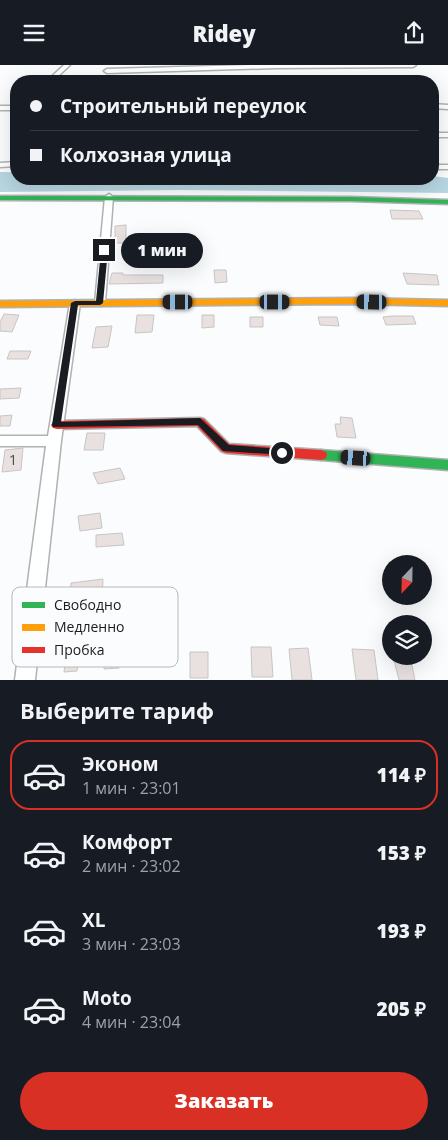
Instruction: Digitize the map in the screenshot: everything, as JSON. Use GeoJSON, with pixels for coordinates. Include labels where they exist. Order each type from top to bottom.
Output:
{"type":"FeatureCollection","features":[{"type":"Feature","properties":{"kind":"street"},"geometry":{"type":"LineString","coordinates":[[56,75],[67,65]]}},
{"type":"Feature","properties":{"kind":"street"},"geometry":{"type":"LineString","coordinates":[[107,71],[276,66],[413,65]]}},
{"type":"Feature","properties":{"kind":"street"},"geometry":{"type":"LineString","coordinates":[[100,303],[109,197]]}},
{"type":"Feature","properties":{"kind":"street"},"geometry":{"type":"LineString","coordinates":[[0,198],[109,197],[448,202]]}},
{"type":"Feature","properties":{"kind":"street"},"geometry":{"type":"LineString","coordinates":[[0,304],[353,301],[448,303]]}},
{"type":"Feature","properties":{"kind":"street"},"geometry":{"type":"LineString","coordinates":[[36,587],[56,425],[75,303]]}},
{"type":"Feature","properties":{"kind":"street"},"geometry":{"type":"LineString","coordinates":[[56,425],[200,421],[226,448],[448,465]]}},
{"type":"Feature","properties":{"kind":"street"},"geometry":{"type":"LineString","coordinates":[[0,441],[54,441]]}},
{"type":"Feature","properties":{"kind":"street"},"geometry":{"type":"LineString","coordinates":[[25,680],[27,667]]}},
{"type":"Feature","properties":{"kind":"water"},"geometry":{"type":"Polygon","coordinates":[[[0,172],[10,172],[10,185],[439,185],[439,177],[448,178],[448,193],[180,190],[0,192],[0,172]]]}},
{"type":"Feature","properties":{"kind":"building"},"geometry":{"type":"Polygon","coordinates":[[[390,210],[419,211],[423,219],[392,219],[390,210]]]}},
{"type":"Feature","properties":{"kind":"building"},"geometry":{"type":"Polygon","coordinates":[[[126,225],[126,243],[115,243],[115,226],[126,225]]]}},
{"type":"Feature","properties":{"kind":"building"},"geometry":{"type":"Polygon","coordinates":[[[214,270],[226,270],[227,282],[215,283],[214,270]]]}},
{"type":"Feature","properties":{"kind":"building"},"geometry":{"type":"Polygon","coordinates":[[[112,273],[123,273],[123,275],[163,275],[163,283],[109,284],[112,273]]]}},
{"type":"Feature","properties":{"kind":"building"},"geometry":{"type":"Polygon","coordinates":[[[403,273],[437,275],[439,285],[407,284],[403,273]]]}},
{"type":"Feature","properties":{"kind":"building"},"geometry":{"type":"Polygon","coordinates":[[[4,314],[19,315],[12,332],[0,331],[0,322],[4,314]]]}},
{"type":"Feature","properties":{"kind":"building"},"geometry":{"type":"Polygon","coordinates":[[[137,315],[154,315],[152,332],[135,333],[137,315]]]}},
{"type":"Feature","properties":{"kind":"building"},"geometry":{"type":"Polygon","coordinates":[[[202,315],[214,315],[214,327],[202,328],[202,315]]]}},
{"type":"Feature","properties":{"kind":"building"},"geometry":{"type":"Polygon","coordinates":[[[413,316],[416,324],[386,325],[383,317],[413,316]]]}},
{"type":"Feature","properties":{"kind":"building"},"geometry":{"type":"Polygon","coordinates":[[[250,317],[263,317],[263,327],[250,327],[250,317]]]}},
{"type":"Feature","properties":{"kind":"building"},"geometry":{"type":"Polygon","coordinates":[[[318,317],[337,317],[339,326],[320,325],[318,317]]]}},
{"type":"Feature","properties":{"kind":"building"},"geometry":{"type":"Polygon","coordinates":[[[112,326],[108,347],[92,348],[96,327],[112,326]]]}},
{"type":"Feature","properties":{"kind":"building"},"geometry":{"type":"Polygon","coordinates":[[[10,351],[31,351],[28,359],[7,359],[10,351]]]}},
{"type":"Feature","properties":{"kind":"building"},"geometry":{"type":"Polygon","coordinates":[[[21,388],[19,398],[0,399],[0,389],[21,388]]]}},
{"type":"Feature","properties":{"kind":"building"},"geometry":{"type":"Polygon","coordinates":[[[12,415],[10,426],[0,426],[0,416],[12,415]]]}},
{"type":"Feature","properties":{"kind":"building"},"geometry":{"type":"Polygon","coordinates":[[[340,417],[352,418],[356,438],[337,437],[335,424],[341,424],[340,417]]]}},
{"type":"Feature","properties":{"kind":"building"},"geometry":{"type":"Polygon","coordinates":[[[87,433],[105,433],[103,450],[84,450],[87,433]]]}},
{"type":"Feature","properties":{"kind":"building"},"geometry":{"type":"Polygon","coordinates":[[[23,448],[21,470],[2,472],[5,450],[23,448]]]}},
{"type":"Feature","properties":{"kind":"building"},"geometry":{"type":"Polygon","coordinates":[[[120,468],[125,479],[98,484],[93,473],[120,468]]]}},
{"type":"Feature","properties":{"kind":"building"},"geometry":{"type":"Polygon","coordinates":[[[100,513],[102,528],[80,531],[78,516],[100,513]]]}},
{"type":"Feature","properties":{"kind":"building"},"geometry":{"type":"Polygon","coordinates":[[[122,533],[124,545],[96,547],[96,535],[122,533]]]}},
{"type":"Feature","properties":{"kind":"building"},"geometry":{"type":"Polygon","coordinates":[[[103,579],[103,587],[71,587],[71,583],[103,579]]]}},
{"type":"Feature","properties":{"kind":"building"},"geometry":{"type":"Polygon","coordinates":[[[251,647],[271,647],[273,677],[252,677],[251,647]]]}},
{"type":"Feature","properties":{"kind":"building"},"geometry":{"type":"Polygon","coordinates":[[[308,648],[312,680],[292,680],[289,649],[308,648]]]}},
{"type":"Feature","properties":{"kind":"building"},"geometry":{"type":"Polygon","coordinates":[[[352,649],[374,650],[378,680],[356,680],[352,649]]]}},
{"type":"Feature","properties":{"kind":"building"},"geometry":{"type":"Polygon","coordinates":[[[190,652],[208,652],[208,678],[190,678],[190,652]]]}},
{"type":"Feature","properties":{"kind":"building"},"geometry":{"type":"Polygon","coordinates":[[[395,665],[412,665],[415,680],[399,680],[395,665]]]}},
{"type":"Feature","properties":{"kind":"building"},"geometry":{"type":"Polygon","coordinates":[[[65,667],[78,667],[77,671],[64,672],[65,667]]]}},
{"type":"Feature","properties":{"kind":"building"},"geometry":{"type":"Polygon","coordinates":[[[104,667],[119,667],[119,668],[104,669],[104,667]]]}},
{"type":"Feature","properties":{"kind":"traffic: fast"},"geometry":{"type":"LineString","coordinates":[[0,198],[351,199],[448,202]]}},
{"type":"Feature","properties":{"kind":"traffic: fast"},"geometry":{"type":"LineString","coordinates":[[321,455],[448,465]]}},
{"type":"Feature","properties":{"kind":"traffic: slow"},"geometry":{"type":"LineString","coordinates":[[0,304],[353,301],[448,303]]}},
{"type":"Feature","properties":{"kind":"traffic: jam"},"geometry":{"type":"LineString","coordinates":[[57,425],[200,422],[226,448],[321,455]]}},
{"type":"Feature","properties":{"kind":"route"},"geometry":{"type":"LineString","coordinates":[[104,250],[100,303],[75,303],[56,425],[200,421],[226,448],[282,453]]}}]}
